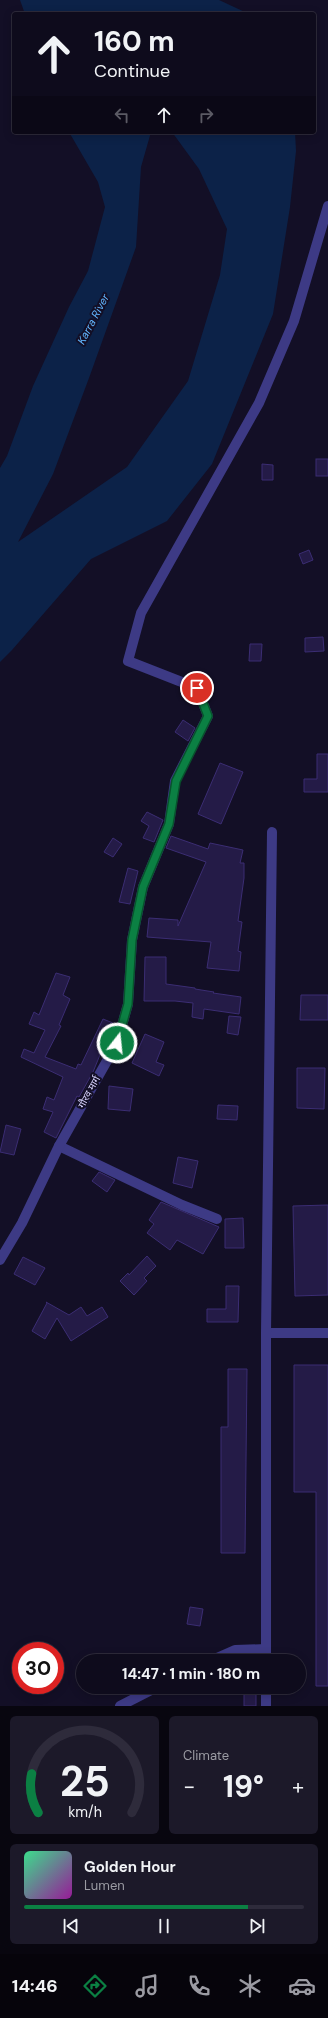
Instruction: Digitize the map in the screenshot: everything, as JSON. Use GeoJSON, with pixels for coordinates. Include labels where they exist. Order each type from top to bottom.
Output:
{"type":"FeatureCollection","features":[{"type":"Feature","properties":{"kind":"street","name":"गौरव मार्ग"},"geometry":{"type":"LineString","coordinates":[[0,1260],[2,1259],[22,1223],[59,1146],[117,1043],[128,1004],[132,940],[143,887],[169,824],[176,781],[208,716],[197,688],[128,661],[141,613],[259,403],[294,321],[328,206]]}},
{"type":"Feature","properties":{"kind":"street"},"geometry":{"type":"LineString","coordinates":[[266,1654],[266,1333],[272,832]]}},
{"type":"Feature","properties":{"kind":"street"},"geometry":{"type":"LineString","coordinates":[[59,1146],[182,1205],[217,1219]]}},
{"type":"Feature","properties":{"kind":"street"},"geometry":{"type":"LineString","coordinates":[[266,1333],[328,1333]]}},
{"type":"Feature","properties":{"kind":"street"},"geometry":{"type":"LineString","coordinates":[[225,1654],[234,1650],[266,1649]]}},
{"type":"Feature","properties":{"kind":"street"},"geometry":{"type":"LineString","coordinates":[[120,1706],[143,1694]]}},
{"type":"Feature","properties":{"kind":"street"},"geometry":{"type":"LineString","coordinates":[[266,1694],[266,1706]]}},
{"type":"Feature","properties":{"kind":"water"},"geometry":{"type":"Polygon","coordinates":[[[20,0],[219,0],[245,12],[24,12],[20,0]]]}},
{"type":"Feature","properties":{"kind":"water","name":"Karra River"},"geometry":{"type":"Polygon","coordinates":[[[70,134],[150,134],[141,167],[136,247],[53,474],[18,542],[127,467],[188,381],[220,275],[227,229],[199,169],[173,134],[295,134],[296,151],[290,207],[273,314],[212,464],[167,521],[91,559],[0,662],[0,468],[7,456],[33,386],[69,307],[88,271],[105,207],[98,182],[70,134]]]}},
{"type":"Feature","properties":{"kind":"building"},"geometry":{"type":"Polygon","coordinates":[[[316,459],[328,459],[328,476],[316,476],[316,459]]]}},
{"type":"Feature","properties":{"kind":"building"},"geometry":{"type":"Polygon","coordinates":[[[262,464],[273,465],[273,480],[262,480],[262,464]]]}},
{"type":"Feature","properties":{"kind":"building"},"geometry":{"type":"Polygon","coordinates":[[[309,550],[313,560],[303,564],[299,554],[309,550]]]}},
{"type":"Feature","properties":{"kind":"building"},"geometry":{"type":"Polygon","coordinates":[[[323,637],[324,651],[305,652],[305,638],[323,637]]]}},
{"type":"Feature","properties":{"kind":"building"},"geometry":{"type":"Polygon","coordinates":[[[250,644],[262,644],[261,661],[249,661],[250,644]]]}},
{"type":"Feature","properties":{"kind":"building"},"geometry":{"type":"Polygon","coordinates":[[[183,720],[195,728],[188,741],[175,732],[183,720]]]}},
{"type":"Feature","properties":{"kind":"building"},"geometry":{"type":"Polygon","coordinates":[[[317,754],[328,754],[328,792],[304,792],[304,779],[317,779],[317,754]]]}},
{"type":"Feature","properties":{"kind":"building"},"geometry":{"type":"Polygon","coordinates":[[[220,763],[243,772],[221,824],[198,814],[220,763]]]}},
{"type":"Feature","properties":{"kind":"building"},"geometry":{"type":"Polygon","coordinates":[[[147,812],[163,820],[154,842],[143,838],[149,826],[141,821],[147,812]]]}},
{"type":"Feature","properties":{"kind":"building"},"geometry":{"type":"Polygon","coordinates":[[[171,836],[208,849],[210,843],[243,850],[240,863],[244,863],[244,878],[238,921],[242,922],[238,951],[241,952],[239,971],[207,968],[211,942],[147,937],[149,918],[178,920],[178,926],[206,862],[166,848],[171,836]]]}},
{"type":"Feature","properties":{"kind":"building"},"geometry":{"type":"Polygon","coordinates":[[[113,838],[122,844],[113,857],[104,852],[113,838]]]}},
{"type":"Feature","properties":{"kind":"building"},"geometry":{"type":"Polygon","coordinates":[[[128,868],[138,871],[130,904],[119,902],[128,868]]]}},
{"type":"Feature","properties":{"kind":"building"},"geometry":{"type":"Polygon","coordinates":[[[145,957],[166,957],[166,984],[241,997],[239,1014],[204,1009],[203,1019],[192,1017],[193,1003],[175,1001],[144,1001],[145,957]]]}},
{"type":"Feature","properties":{"kind":"building"},"geometry":{"type":"Polygon","coordinates":[[[56,973],[70,977],[63,995],[70,999],[59,1025],[61,1026],[45,1057],[76,1069],[78,1064],[81,1065],[103,1019],[113,1023],[93,1072],[79,1097],[77,1096],[56,1138],[44,1132],[53,1112],[43,1109],[47,1097],[54,1100],[63,1077],[21,1057],[24,1049],[34,1053],[45,1030],[29,1024],[34,1012],[39,1015],[56,973]]]}},
{"type":"Feature","properties":{"kind":"building"},"geometry":{"type":"Polygon","coordinates":[[[301,995],[328,995],[328,1020],[300,1020],[301,995]]]}},
{"type":"Feature","properties":{"kind":"building"},"geometry":{"type":"Polygon","coordinates":[[[229,1016],[241,1017],[238,1035],[227,1033],[229,1016]]]}},
{"type":"Feature","properties":{"kind":"building"},"geometry":{"type":"Polygon","coordinates":[[[145,1034],[164,1042],[156,1062],[164,1065],[159,1076],[132,1063],[145,1034]]]}},
{"type":"Feature","properties":{"kind":"building"},"geometry":{"type":"Polygon","coordinates":[[[297,1068],[325,1068],[324,1109],[297,1108],[297,1068]]]}},
{"type":"Feature","properties":{"kind":"building"},"geometry":{"type":"Polygon","coordinates":[[[109,1086],[133,1089],[130,1111],[108,1109],[109,1086]]]}},
{"type":"Feature","properties":{"kind":"building"},"geometry":{"type":"Polygon","coordinates":[[[218,1105],[238,1106],[237,1120],[217,1119],[218,1105]]]}},
{"type":"Feature","properties":{"kind":"building"},"geometry":{"type":"Polygon","coordinates":[[[6,1125],[21,1129],[14,1155],[0,1152],[6,1125]]]}},
{"type":"Feature","properties":{"kind":"building"},"geometry":{"type":"Polygon","coordinates":[[[178,1157],[198,1161],[192,1188],[173,1183],[178,1157]]]}},
{"type":"Feature","properties":{"kind":"building"},"geometry":{"type":"Polygon","coordinates":[[[99,1172],[115,1180],[107,1192],[92,1181],[99,1172]]]}},
{"type":"Feature","properties":{"kind":"building"},"geometry":{"type":"Polygon","coordinates":[[[161,1202],[219,1227],[203,1254],[177,1240],[170,1250],[147,1233],[154,1224],[149,1220],[161,1202]]]}},
{"type":"Feature","properties":{"kind":"building"},"geometry":{"type":"Polygon","coordinates":[[[328,1205],[328,1295],[295,1296],[293,1206],[328,1205]]]}},
{"type":"Feature","properties":{"kind":"building"},"geometry":{"type":"Polygon","coordinates":[[[243,1218],[244,1248],[225,1248],[225,1219],[243,1218]]]}},
{"type":"Feature","properties":{"kind":"building"},"geometry":{"type":"Polygon","coordinates":[[[147,1256],[156,1266],[144,1278],[147,1281],[134,1295],[120,1281],[128,1273],[129,1275],[147,1256]]]}},
{"type":"Feature","properties":{"kind":"building"},"geometry":{"type":"Polygon","coordinates":[[[23,1257],[45,1268],[35,1285],[14,1274],[23,1257]]]}},
{"type":"Feature","properties":{"kind":"building"},"geometry":{"type":"Polygon","coordinates":[[[226,1286],[239,1286],[238,1322],[207,1322],[207,1309],[226,1309],[226,1286]]]}},
{"type":"Feature","properties":{"kind":"building"},"geometry":{"type":"Polygon","coordinates":[[[46,1302],[69,1315],[81,1307],[87,1316],[102,1307],[108,1317],[71,1341],[57,1318],[45,1339],[32,1331],[47,1303],[46,1302]]]}},
{"type":"Feature","properties":{"kind":"building"},"geometry":{"type":"Polygon","coordinates":[[[294,1365],[328,1365],[328,1686],[316,1686],[316,1492],[294,1492],[294,1365]]]}},
{"type":"Feature","properties":{"kind":"building"},"geometry":{"type":"Polygon","coordinates":[[[228,1369],[247,1369],[245,1553],[221,1553],[221,1427],[228,1427],[228,1369]]]}},
{"type":"Feature","properties":{"kind":"building"},"geometry":{"type":"Polygon","coordinates":[[[190,1607],[203,1609],[200,1626],[187,1624],[190,1607]]]}},
{"type":"Feature","properties":{"kind":"building"},"geometry":{"type":"Polygon","coordinates":[[[244,1694],[256,1694],[256,1706],[244,1706],[244,1694]]]}},
{"type":"Feature","properties":{"kind":"route"},"geometry":{"type":"LineString","coordinates":[[117,1043],[128,1004],[132,940],[143,887],[169,824],[176,781],[208,716],[197,688]]}}]}
